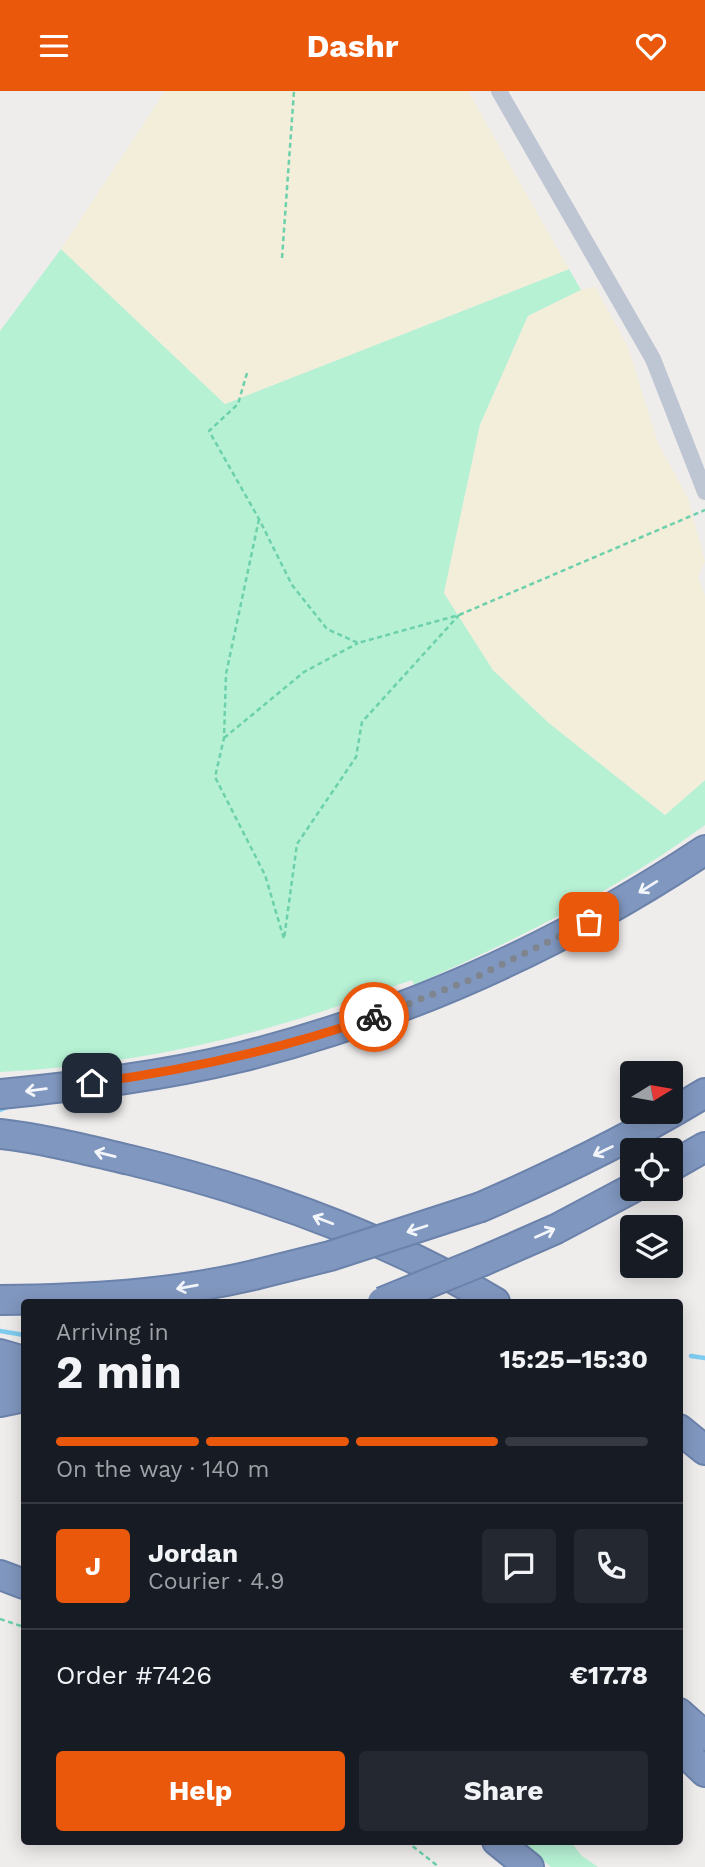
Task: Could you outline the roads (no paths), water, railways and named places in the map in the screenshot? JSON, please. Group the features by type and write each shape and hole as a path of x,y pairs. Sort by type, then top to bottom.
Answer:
{"highway":[{"path":"0,1094 186,1069 305,1039 419,1001 566,935 705,851"},
{"path":"87,1299 165,1291 254,1275 330,1256 481,1207 620,1143 705,1093"},
{"path":"0,1134 106,1154 255,1195 327,1221 392,1249 489,1299"},
{"path":"683,1160 705,1147"},
{"path":"389,1299 556,1229 620,1195"},
{"path":"0,1300 21,1300"},
{"path":"0,1354 21,1360"},
{"path":"0,1377 21,1383"},
{"path":"0,1396 21,1395"},
{"path":"0,1402 21,1396"},
{"path":"683,1432 705,1450"},
{"path":"0,1575 21,1583"},
{"path":"683,1717 705,1736"},
{"path":"683,1751 705,1772"},
{"path":"502,1845 529,1867"}],"street":[{"path":"499,91 653,359 705,492"}],"waterway":[{"path":"0,1110 10,1106"},
{"path":"0,1331 21,1334"},
{"path":"691,1356 705,1358"}]}
